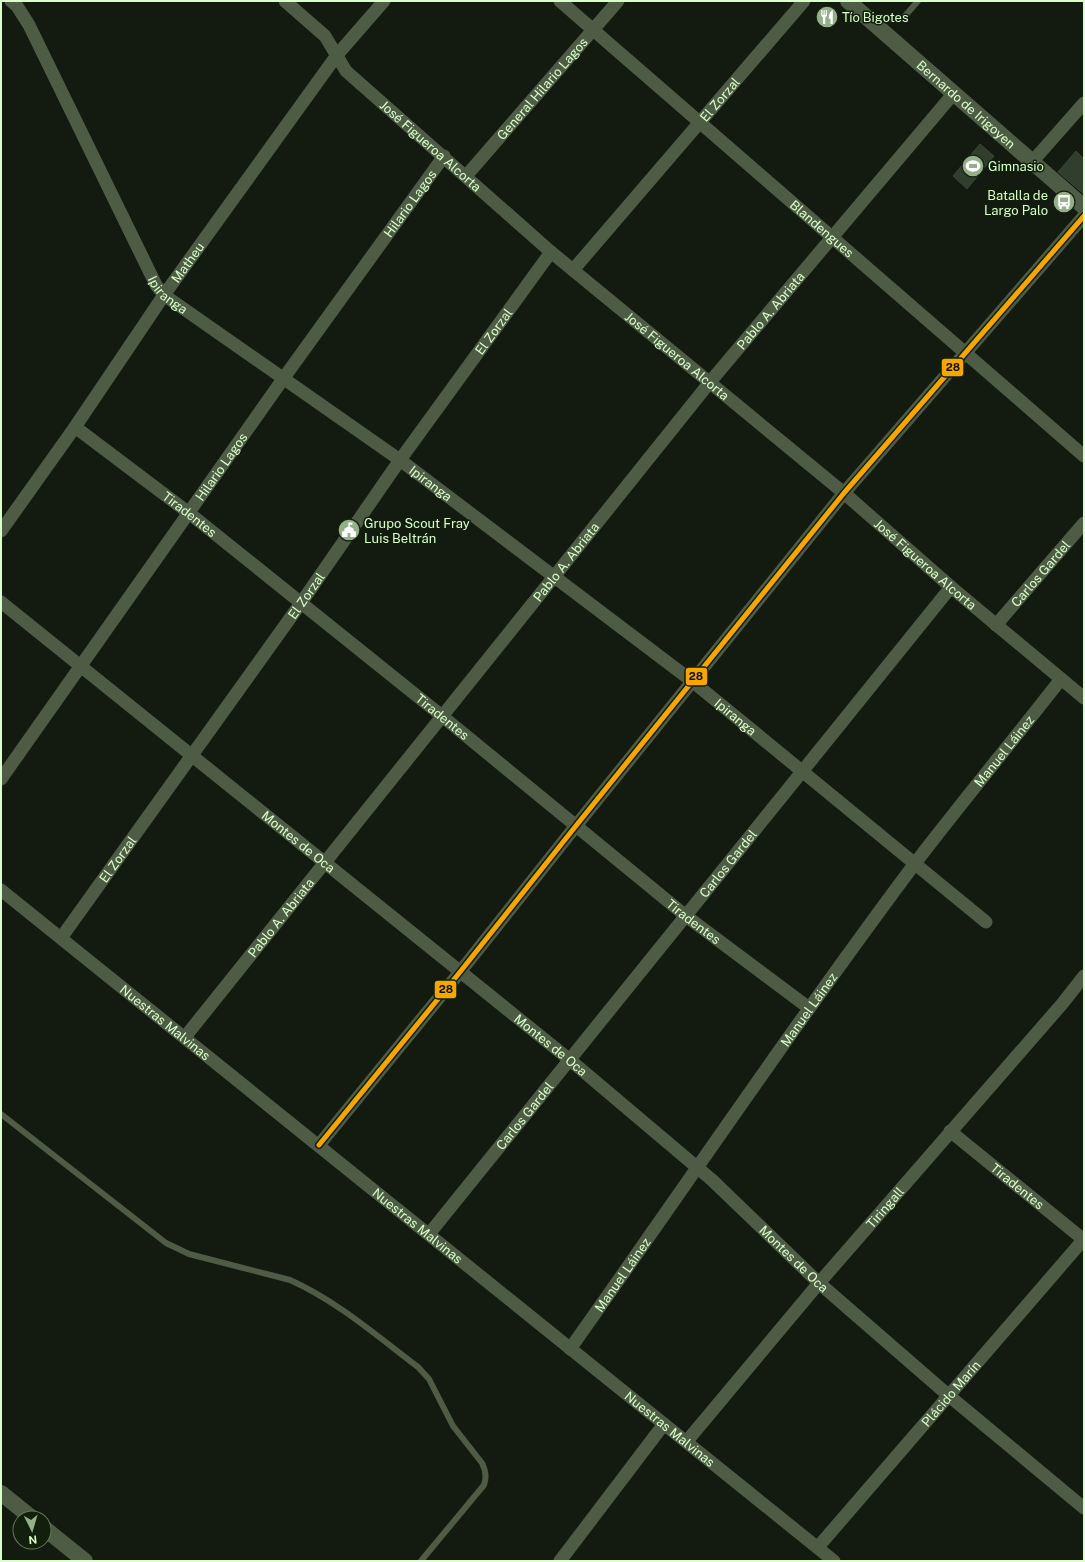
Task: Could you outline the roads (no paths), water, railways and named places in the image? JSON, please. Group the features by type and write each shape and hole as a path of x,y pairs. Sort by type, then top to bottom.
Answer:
{"street":[{"name":"José Figueroa Alcorta","path":"285,1 325,36 346,71 551,252 844,493 951,587 1084,698"},
{"name":"Matheu","path":"1,531 75,427 164,295 337,55 384,1"},
{"name":"Blandengues","path":"560,1 831,238 1084,456"},
{"name":"General Hilario Lagos","path":"466,176 618,1"},
{"name":"El Zorzal","path":"573,270 700,124 804,1"},
{"name":"Bernardo de Irigoyen","path":"848,1 1084,207"},
{"name":"Ipiranga","path":"17,3 156,285 164,295 400,460 692,681 986,922"},
{"name":"Pablo A. Abriata","path":"185,1037 710,382 954,93"},
{"path":"1032,162 1084,103"},
{"name":"Hilario Lagos","path":"1,779 81,668 283,379 444,156"},
{"path":"319,1145 460,972 575,826 844,493 1084,216"},
{"name":"El Zorzal","path":"61,938 301,604 400,460 551,252"},
{"name":"Tiradentes","path":"75,427 189,513 442,716 686,916 809,1008"},
{"name":"Carlos Gardel","path":"996,624 1084,523"},
{"name":"Carlos Gardel","path":"429,1234 951,587"},
{"name":"Montes de Oca","path":"1,602 81,668 325,861 570,1060 698,1168 819,1282 948,1395 1084,1508"},
{"name":"Manuel Láinez","path":"570,1349 809,1008 915,864 1061,679"},
{"name":"Nuestras Malvinas","path":"1,890 570,1349 687,1441 834,1561"},
{"name":"Tiringall","path":"687,1441 819,1282 1062,1004 1084,976"},
{"name":"Tiradentes","path":"950,1131 1084,1240"},
{"name":"Plácido Marín","path":"818,1547 948,1395 1084,1240"},
{"path":"560,1561 664,1424"},
{"path":"1,1493 22,1510"},
{"path":"52,1534 85,1561"}],"lane":[{"path":"905,16 918,1"},
{"path":"1,1114 166,1244 189,1254 290,1280 305,1287 323,1296 418,1367 429,1379 453,1426 486,1470 484,1485 421,1561"}],"place":[{"name":"Tío Bigotes","path":"827,17"},
{"name":"Gimnasio","path":"973,166"},
{"name":"Batalla de Largo Palo","path":"1064,202"},
{"name":"Grupo Scout Fray Luis Beltrán","path":"349,530"}]}
